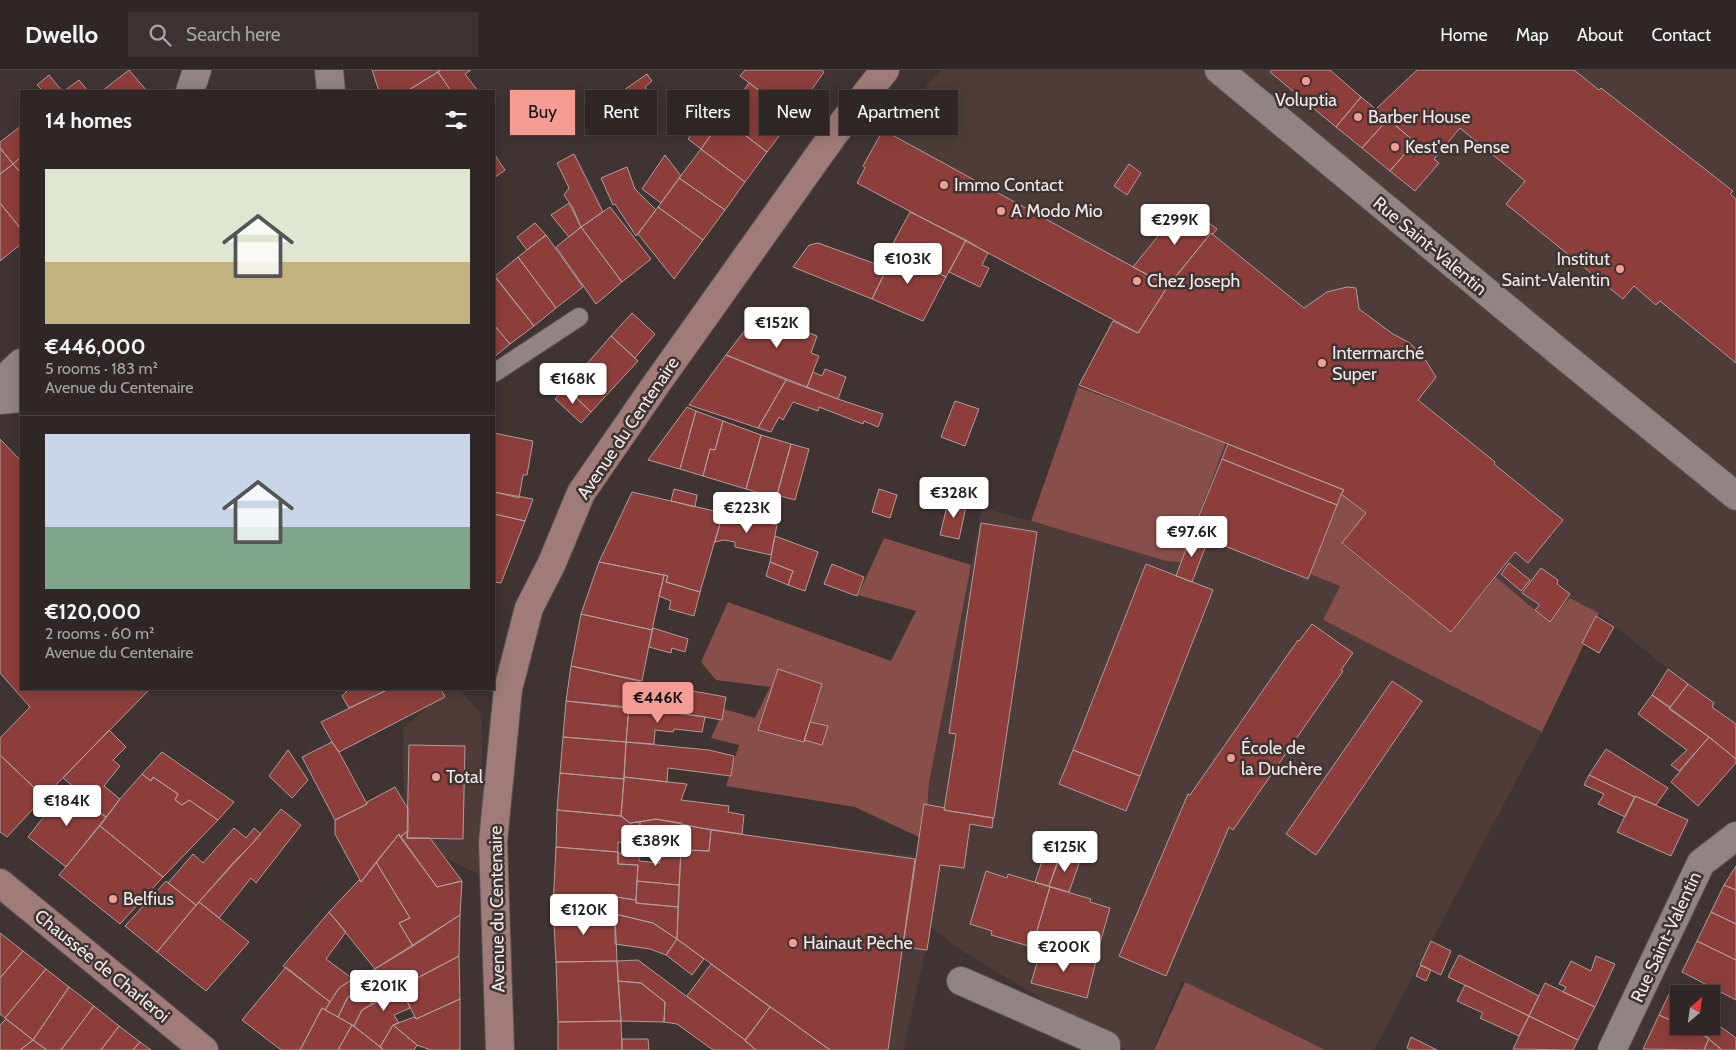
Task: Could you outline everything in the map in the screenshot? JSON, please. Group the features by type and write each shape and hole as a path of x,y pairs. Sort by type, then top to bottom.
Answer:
{"main road":[{"name":"Avenue du Centenaire","path":"500,1050 493,842 501,683 530,608 552,563 581,493 657,382 817,158 885,70"},
{"name":"Chaussée de Charleroi","path":"0,883 204,1050"}],"street":[{"path":"190,90 197,70"},
{"path":"328,70 331,90"},
{"name":"Rue Saint-Valentin","path":"1218,70 1736,496"},
{"path":"0,383 20,364"},
{"path":"0,400 20,398"},
{"name":"Rue Saint-Valentin","path":"1612,1050 1701,863 1736,836"},
{"path":"961,981 1106,1045 1106,1050"}],"lane":[{"path":"495,372 579,317"}],"shaded area":[{"path":"942,70 1329,70 1376,109 1417,70 1736,70 1736,724 1599,613 1571,598 1548,621 1495,577 1451,632 1341,543 1311,574 1340,586 1323,620 1542,732 1374,1050 1326,1050 1182,981 1153,1050 1126,1050 964,952 931,927 903,1050 829,1050 677,939 717,831 938,859 924,847 929,783 982,507 1166,561 1226,442 1078,387 1112,320 860,183 880,135 958,135 958,90 922,90"},
{"path":"1078,387 1226,442 1181,562 1166,561 1031,521"},
{"path":"1341,493 1366,514 1342,544 1451,632 1496,577 1548,621 1570,598 1599,613 1542,732 1323,620 1340,586 1310,574"},
{"path":"884,538 971,565 929,783 925,840 855,807 726,786 739,745 711,738 724,709 755,718 770,687 716,680 701,662 728,602 891,661 916,611 858,595"},
{"path":"449,690 461,690 481,714 486,878 447,859 404,828 403,728"},
{"path":"1185,982 1326,1050 1154,1050"}],"building":[{"path":"129,70 146,90 103,90"},
{"path":"372,70 441,70 409,90 379,90"},
{"path":"441,70 471,70 465,74 477,90 450,90 438,72"},
{"path":"745,70 822,70 824,72 811,90 759,90 740,76"},
{"path":"1272,70 1330,70 1361,97 1336,127 1270,72"},
{"path":"1417,70 1574,70 1599,90 1601,88 1733,191 1730,194 1736,199 1736,363 1660,301 1656,305 1634,286 1623,299 1506,204 1525,181 1460,128 1434,159 1439,163 1415,191 1390,171 1415,142 1376,109"},
{"path":"438,72 450,90 409,90"},
{"path":"647,74 652,81 645,87 647,90 624,90"},
{"path":"49,75 61,90 42,90 37,85"},
{"path":"79,80 87,90 65,90"},
{"path":"749,83 759,90 759,135 780,135 767,152 745,135 749,135 749,90 744,90"},
{"path":"1361,97 1388,119 1362,148 1336,127"},
{"path":"1388,119 1415,142 1390,171 1362,148"},
{"path":"20,127 20,158 13,164 0,148 0,142"},
{"path":"691,135 711,135 701,149 688,139"},
{"path":"711,135 745,135 767,152 745,182 701,149"},
{"path":"880,135 892,135 1168,286 1138,333 857,183 865,168 863,166"},
{"path":"0,148 13,164 0,174"},
{"path":"701,149 745,182 725,210 679,178"},
{"path":"574,154 603,212 581,227 573,208 564,195 569,188 557,163"},
{"path":"495,155 505,170 495,177"},
{"path":"665,155 681,176 661,203 642,189"},
{"path":"20,158 20,172 13,164"},
{"path":"13,164 20,172 20,228 0,203 0,174"},
{"path":"1129,164 1141,173 1127,195 1114,186"},
{"path":"627,167 635,189 656,210 636,236 615,204 613,205 601,178"},
{"path":"679,178 725,210 703,240 658,207"},
{"path":"0,203 20,228 20,245 0,261"},
{"path":"569,203 581,227 569,237 551,215"},
{"path":"1184,204 1217,229 1213,234 1211,233 1168,286 1133,267"},
{"path":"610,207 651,259 622,282 581,227"},
{"path":"658,207 703,240 674,279 638,234"},
{"path":"910,212 966,240 946,277 891,247"},
{"path":"535,223 546,235 527,250 517,237"},
{"path":"581,227 622,282 596,304 556,247"},
{"path":"1211,233 1304,308 1327,292 1347,287 1356,288 1359,309 1393,334 1410,343 1426,361 1436,377 1418,400 1563,520 1528,563 1515,552 1451,632 1342,543 1366,513 1341,494 1344,490 1079,385 1113,321 1138,333 1168,286"},
{"path":"546,235 583,287 556,308 518,257"},
{"path":"966,240 988,253 982,265 989,268 980,287 949,272"},
{"path":"818,243 887,268 872,299 793,267 809,245"},
{"path":"891,247 946,277 923,321 872,299 887,268 881,265"},
{"path":"518,257 556,308 534,326 495,276"},
{"path":"495,277 534,326 510,344 495,326"},
{"path":"632,313 655,334 635,358 611,336"},
{"path":"758,313 817,336 811,353 819,356 807,387 726,355"},
{"path":"495,326 510,344 495,356"},
{"path":"611,336 638,361 591,412 566,388"},
{"path":"726,355 786,380 758,428 689,405"},
{"path":"825,369 846,377 838,399 807,387 813,372 822,376"},
{"path":"786,380 883,414 878,427 864,421 863,424 819,407 818,411 793,402 783,420 779,417 771,432 758,428"},
{"path":"566,388 591,412 581,423 555,399"},
{"path":"955,401 979,409 965,446 941,437"},
{"path":"687,407 696,411 680,469 648,460"},
{"path":"696,411 723,421 715,450 710,449 703,476 680,469"},
{"path":"723,421 761,435 746,489 703,476 710,449 715,450"},
{"path":"495,433 533,441 527,475 523,475 519,498 495,492"},
{"path":"761,435 791,444 776,498 746,489"},
{"path":"0,439 20,460 20,690 149,690 44,797 0,755 0,738 30,707 0,673"},
{"path":"791,444 809,449 795,500 777,495"},
{"path":"1228,444 1344,490 1337,505 1222,459"},
{"path":"1222,459 1337,505 1308,579 1192,533"},
{"path":"674,489 697,495 695,507 671,501"},
{"path":"879,489 897,495 890,518 872,512"},
{"path":"495,492 533,499 525,521 495,514"},
{"path":"632,492 723,513 700,592 666,582 668,576 599,562"},
{"path":"949,498 967,502 959,539 940,535"},
{"path":"723,513 777,525 771,555 735,547 735,542 724,540 715,542"},
{"path":"495,514 525,521 501,583 495,582"},
{"path":"981,523 1037,532 994,818 944,810 956,734 949,733"},
{"path":"1192,533 1208,540 1192,582 1176,576"},
{"path":"775,536 818,552 805,591 788,585 793,571 770,562"},
{"path":"599,562 664,575 652,630 581,614"},
{"path":"770,562 793,571 788,585 766,576"},
{"path":"1509,563 1530,580 1521,591 1501,574"},
{"path":"832,564 864,577 857,596 824,584"},
{"path":"1146,564 1213,590 1140,776 1073,750"},
{"path":"1541,568 1558,580 1557,584 1570,594 1550,622 1535,610 1540,605 1522,593"},
{"path":"664,575 668,576 666,582 700,592 694,616 669,609 671,601 659,596"},
{"path":"581,614 652,630 642,681 571,666"},
{"path":"1596,616 1614,627 1599,653 1582,643"},
{"path":"1312,624 1353,653 1341,670 1343,671 1233,830 1229,827 1166,976 1119,956 1188,794 1190,795 1298,640"},
{"path":"653,628 688,639 685,652 672,648 671,653 649,647"},
{"path":"571,666 639,681 636,709 566,701"},
{"path":"778,669 822,684 804,742 758,730"},
{"path":"1668,669 1688,684 1670,707 1652,695"},
{"path":"1392,681 1422,701 1316,855 1286,834"},
{"path":"654,684 726,697 722,720 681,713 636,709 637,699 651,701"},
{"path":"1688,684 1714,703 1712,707 1736,724 1736,759 1669,709"},
{"path":"348,690 387,690 349,708 342,696"},
{"path":"387,690 442,690 445,697 339,752 321,722"},
{"path":"1652,695 1709,737 1679,771 1671,765 1687,750 1638,714"},
{"path":"566,701 629,707 626,742 563,737"},
{"path":"629,707 705,717 702,732 674,729 673,732 655,730 654,744 626,742"},
{"path":"810,722 828,726 822,745 804,740"},
{"path":"109,730 126,747 113,760 120,766 104,786 120,799 106,817 69,791 73,786 63,778"},
{"path":"563,737 626,742 624,779 560,773"},
{"path":"1709,737 1736,759 1736,763 1698,806 1671,782"},
{"path":"332,742 367,804 335,820 302,757"},
{"path":"626,742 709,750 734,756 731,776 668,768 667,782 624,777"},
{"name":"Total","path":"409,745 465,746 463,839 407,838"},
{"path":"1606,749 1668,788 1656,805 1589,775"},
{"path":"288,750 308,780 292,798 269,776"},
{"path":"1073,750 1140,776 1126,811 1059,784"},
{"path":"162,752 234,802 218,820 189,800 182,805 175,800 178,794 153,777 151,781 142,774"},
{"path":"0,755 44,797 7,837 0,832"},
{"path":"560,773 624,779 621,816 557,810"},
{"path":"142,774 151,781 153,777 178,794 175,800 182,805 189,800 218,820 163,877 100,826"},
{"path":"1589,775 1635,797 1625,817 1598,804 1604,794 1584,785"},
{"path":"624,777 687,784 681,800 729,806 728,812 744,815 742,834 656,819 630,823 621,816"},
{"path":"395,787 408,809 408,831 400,837 399,834 361,882 335,834 335,820"},
{"path":"66,788 106,817 66,867 28,837"},
{"path":"1635,796 1688,820 1671,856 1617,832"},
{"path":"924,804 945,808 944,810 993,818 992,828 970,824 964,868 940,865 927,950 903,947"},
{"path":"281,809 301,825 256,883 251,878 219,918 199,902"},
{"path":"557,810 621,816 630,823 640,822 639,844 618,842 618,852 556,847"},
{"path":"656,819 711,830 709,851 638,847 640,822"},
{"path":"100,826 163,877 120,924 59,875"},
{"path":"234,828 246,838 254,828 261,834 196,905 168,883 193,854 203,863"},
{"name":"Hainaut Pèche","path":"711,830 915,859 888,1050 830,1050 677,939 681,850 709,851"},
{"path":"408,831 407,838 430,838 462,881 437,887 400,837"},
{"path":"399,834 437,887 462,881 460,915 413,946 399,923 410,918 376,862"},
{"path":"556,847 618,852 618,864 638,865 636,900 616,897 615,914 553,906"},
{"path":"661,848 681,850 679,885 637,881 638,865 618,864 618,853 639,855 639,861 660,863"},
{"path":"1062,852 1080,861 1069,892 1049,886"},
{"path":"1043,858 1057,863 1049,886 1035,882"},
{"path":"376,862 410,918 399,923 413,946 375,969 329,912 359,880 361,882"},
{"path":"1736,866 1736,890 1724,885"},
{"path":"986,871 1007,878 1008,874 1050,887 1032,947 991,935 992,931 970,924"},
{"path":"166,881 196,905 157,952 125,926"},
{"path":"637,881 679,885 678,907 636,903"},
{"path":"1724,885 1736,890 1736,924 1711,912"},
{"path":"1050,887 1091,899 1090,902 1110,908 1095,961 1074,954 1072,959 1032,947"},
{"path":"616,897 636,900 636,903 678,907 677,939 653,923 615,914"},
{"path":"199,902 249,942 206,991 157,952"},
{"path":"553,906 615,914 617,961 556,962"},
{"path":"329,912 346,932 326,959 353,979 339,988 330,1002 283,966"},
{"path":"1711,912 1736,924 1736,960 1697,941"},
{"path":"615,914 653,923 677,939 666,955 650,949 615,944"},
{"path":"460,915 459,956 409,982 402,971 381,984 373,970"},
{"path":"0,933 23,951 0,978"},
{"path":"677,939 704,959 692,975 666,955"},
{"path":"1431,941 1451,951 1441,975 1420,965"},
{"path":"1697,941 1736,960 1736,1000 1720,992 1720,985 1707,985 1682,972"},
{"path":"1041,950 1072,959 1074,954 1096,961 1087,998 1031,983"},
{"path":"23,951 46,969 5,1018 0,1014 0,978"},
{"path":"1459,955 1539,996 1529,1016 1448,977"},
{"path":"459,956 460,999 416,1019 406,999 410,997 403,986"},
{"path":"1596,956 1615,964 1595,1007 1563,992 1566,987 1559,984 1571,961 1591,971"},
{"path":"638,960 756,1050 713,1050 677,1024 664,1022 665,1002 641,983 618,981 617,961"},
{"path":"617,961 621,1021 558,1022 556,962"},
{"path":"711,964 770,1007 745,1040 687,996"},
{"path":"1421,965 1431,970 1426,981 1416,976"},
{"path":"286,967 330,1002 325,1010 322,1008 300,1050 281,1050 242,1020"},
{"path":"46,969 69,987 33,1040 5,1018"},
{"path":"373,970 381,984 389,979 396,992 372,1004 363,989 348,997 338,1017 325,1010 339,988"},
{"path":"402,971 409,982 403,986 410,997 406,999 410,1008 394,1015 399,1023 393,1025 380,1047 354,1026 362,1010 396,992 389,979"},
{"path":"618,981 641,983 665,1002 664,1022 621,1021"},
{"path":"1545,983 1595,1007 1578,1040 1529,1016"},
{"path":"1465,985 1529,1016 1519,1036 1480,1018 1483,1013 1457,1001"},
{"path":"69,987 94,1006 61,1050 47,1050 33,1040"},
{"path":"363,989 372,1004 362,1010 354,1026 338,1017 348,997"},
{"path":"1670,992 1670,1020 1659,1015"},
{"path":"460,999 460,1050 431,1050 417,1045 393,1025 414,1017 416,1019"},
{"path":"94,1006 119,1026 101,1050 61,1050"},
{"path":"770,1007 830,1050 756,1050 745,1041"},
{"path":"322,1008 352,1025 338,1050 300,1050"},
{"path":"1659,1015 1670,1020 1670,1035 1703,1035 1709,1038 1704,1050 1643,1049"},
{"path":"1529,1016 1578,1040 1573,1050 1513,1049"},
{"path":"6,1019 33,1040 20,1050 0,1050 0,1025"},
{"path":"621,1021 622,1050 558,1050 558,1022"},
{"path":"352,1025 382,1048 381,1050 338,1050"},
{"path":"393,1025 417,1045 414,1050 384,1050 380,1047"},
{"path":"119,1026 140,1042 133,1050 101,1050"},
{"path":"1720,1026 1736,1038 1736,1050 1722,1050 1706,1037 1707,1035 1720,1035"},
{"path":"1411,1037 1437,1050 1411,1050 1407,1048"},
{"path":"622,1039 648,1039 649,1050 622,1050"},
{"path":"1709,1039 1722,1050 1704,1050"},
{"path":"33,1040 47,1050 20,1050"},
{"path":"140,1042 151,1050 133,1050"}],"place":[{"name":"Voluptia","path":"1306,81"},
{"name":"Barber House","path":"1358,117"},
{"name":"Kest'en Pense","path":"1395,147"},
{"name":"Immo Contact","path":"944,185"},
{"name":"A Modo Mio","path":"1001,211"},
{"name":"Institut Saint-Valentin","path":"1620,269"},
{"name":"Chez Joseph","path":"1137,281"},
{"name":"Intermarché Super","path":"1322,363"},
{"name":"École de la Duchère","path":"1231,758"},
{"name":"Total","path":"436,777"},
{"name":"Belfius","path":"113,899"},
{"name":"Hainaut Pèche","path":"793,943"}]}
